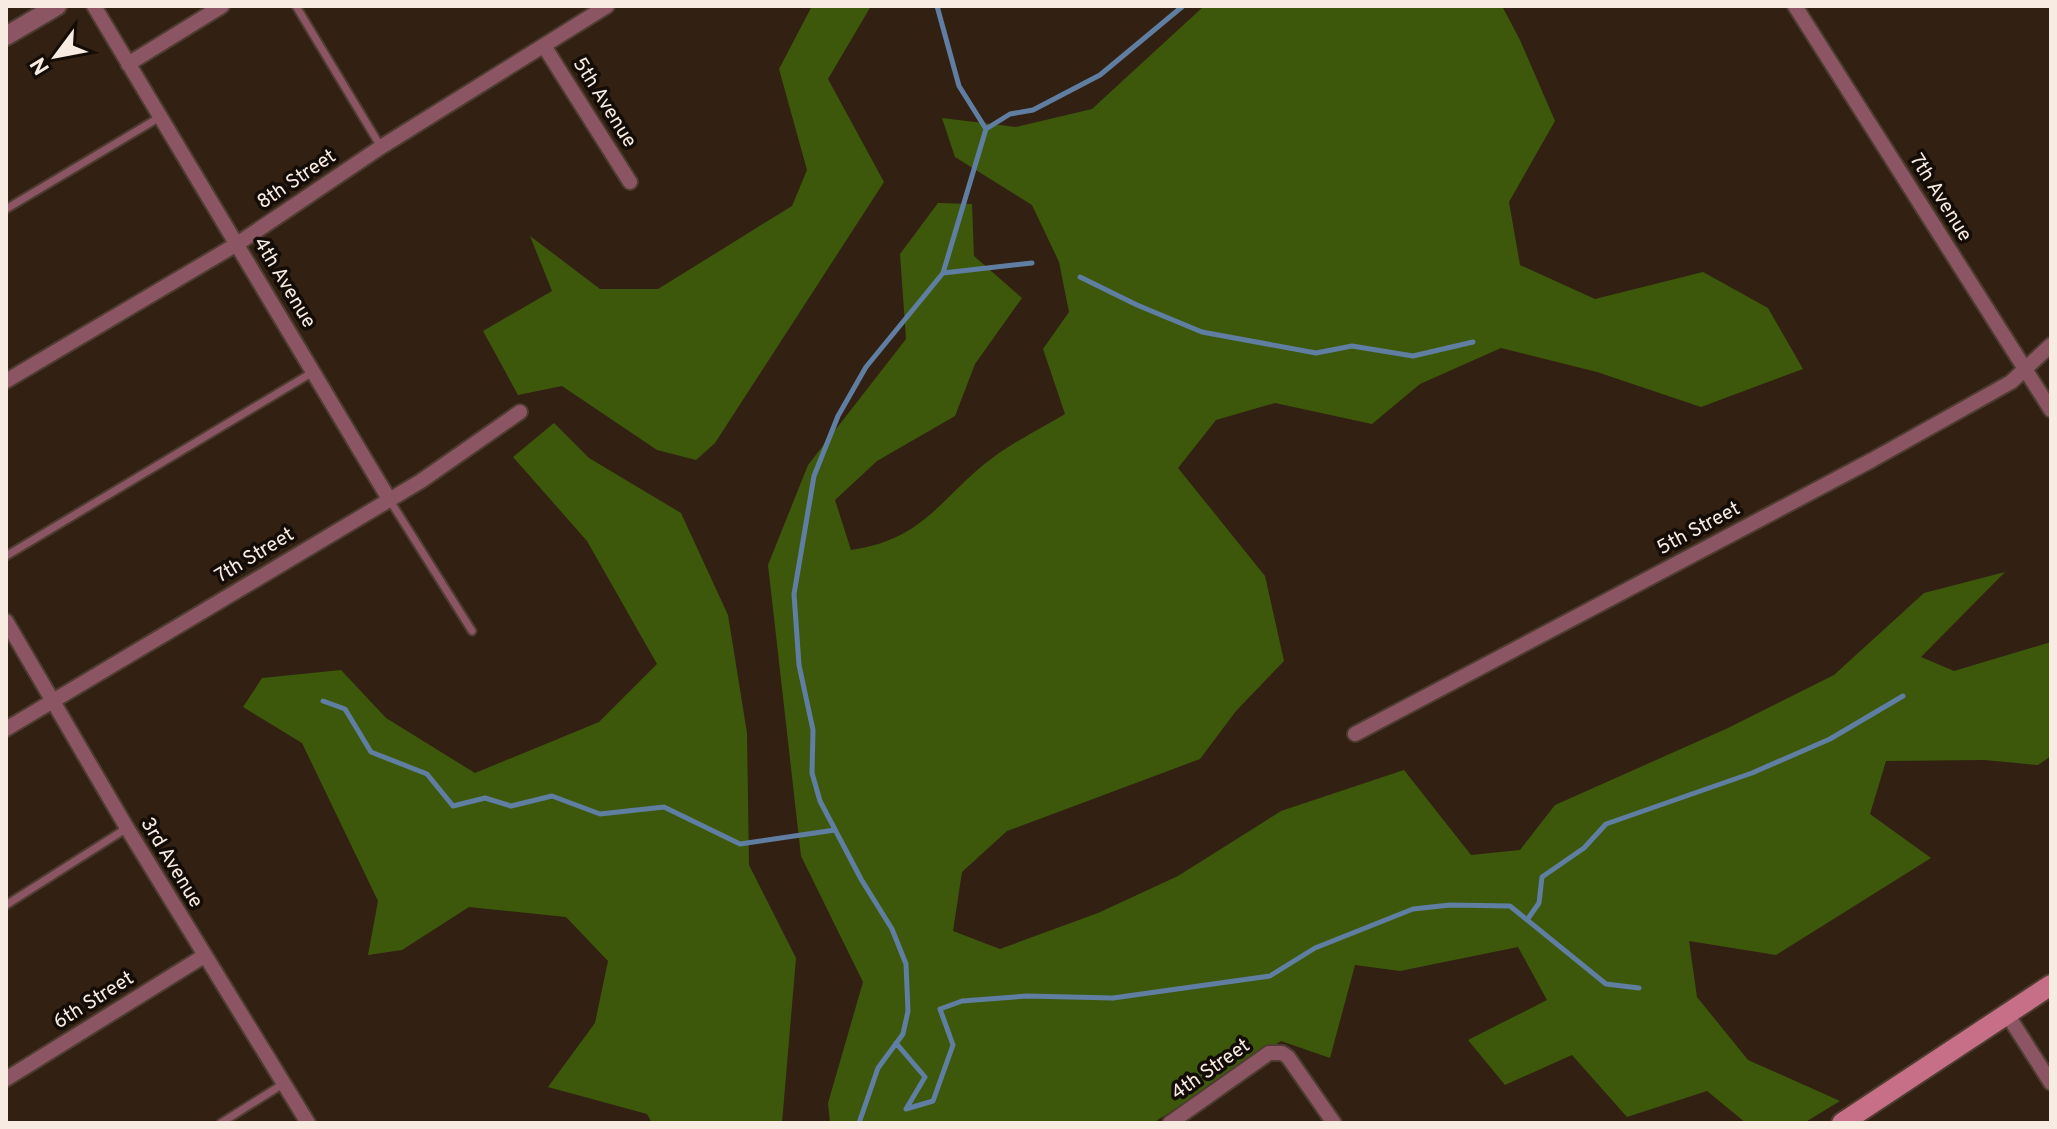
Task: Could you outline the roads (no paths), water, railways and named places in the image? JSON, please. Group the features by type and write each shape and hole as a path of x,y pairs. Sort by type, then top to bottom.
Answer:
{"main road":[{"path":"1842,1123 2051,985"}],"street":[{"path":"6,36 57,6"},
{"name":"4th Avenue","path":"94,6 389,499"},
{"path":"128,64 222,6"},
{"name":"8th Street","path":"6,381 237,244 381,147 607,6"},
{"name":"7th Avenue","path":"1795,6 2051,410"},
{"name":"5th Avenue","path":"544,46 630,182"},
{"name":"5th Street","path":"1355,734 1872,460 2011,382 2051,345"},
{"name":"7th Street","path":"6,729 421,481 520,412"},
{"name":"3rd Avenue","path":"6,621 204,956 308,1123"},
{"name":"6th Street","path":"6,1079 204,956"},
{"path":"2007,1014 2051,1083"},
{"name":"4th Street","path":"1178,1121 1269,1053 1276,1052 1288,1057 1334,1123"}],"lane":[{"path":"296,6 381,147"},
{"path":"6,209 160,117"},
{"path":"6,556 313,371"},
{"path":"389,499 472,631"},
{"path":"6,905 127,828"},
{"path":"221,1123 283,1084"}],"waterway":[{"path":"937,6 959,86 986,129"},
{"path":"859,1123 878,1068 903,1034 908,1011 906,964 892,929 861,879 820,801 812,773 813,730 799,665 794,594 814,476 838,416 866,367 943,273 986,129 1010,114 1033,110 1100,75 1183,6"},
{"path":"943,273 1032,263"},
{"path":"1080,277 1202,332 1316,353 1352,346 1413,356 1473,342"},
{"path":"1527,920 1539,903 1542,877 1584,848 1606,824 1752,773 1830,739 1903,696"},
{"path":"323,701 345,709 371,752 427,774 453,806 485,798 511,806 552,796 600,814 664,807 740,844 835,830"},
{"path":"896,1043 925,1077 906,1109 933,1101 953,1045 940,1009 962,1001 1027,996 1113,998 1270,976 1315,948 1413,909 1450,905 1510,906 1606,984 1639,988"}]}
